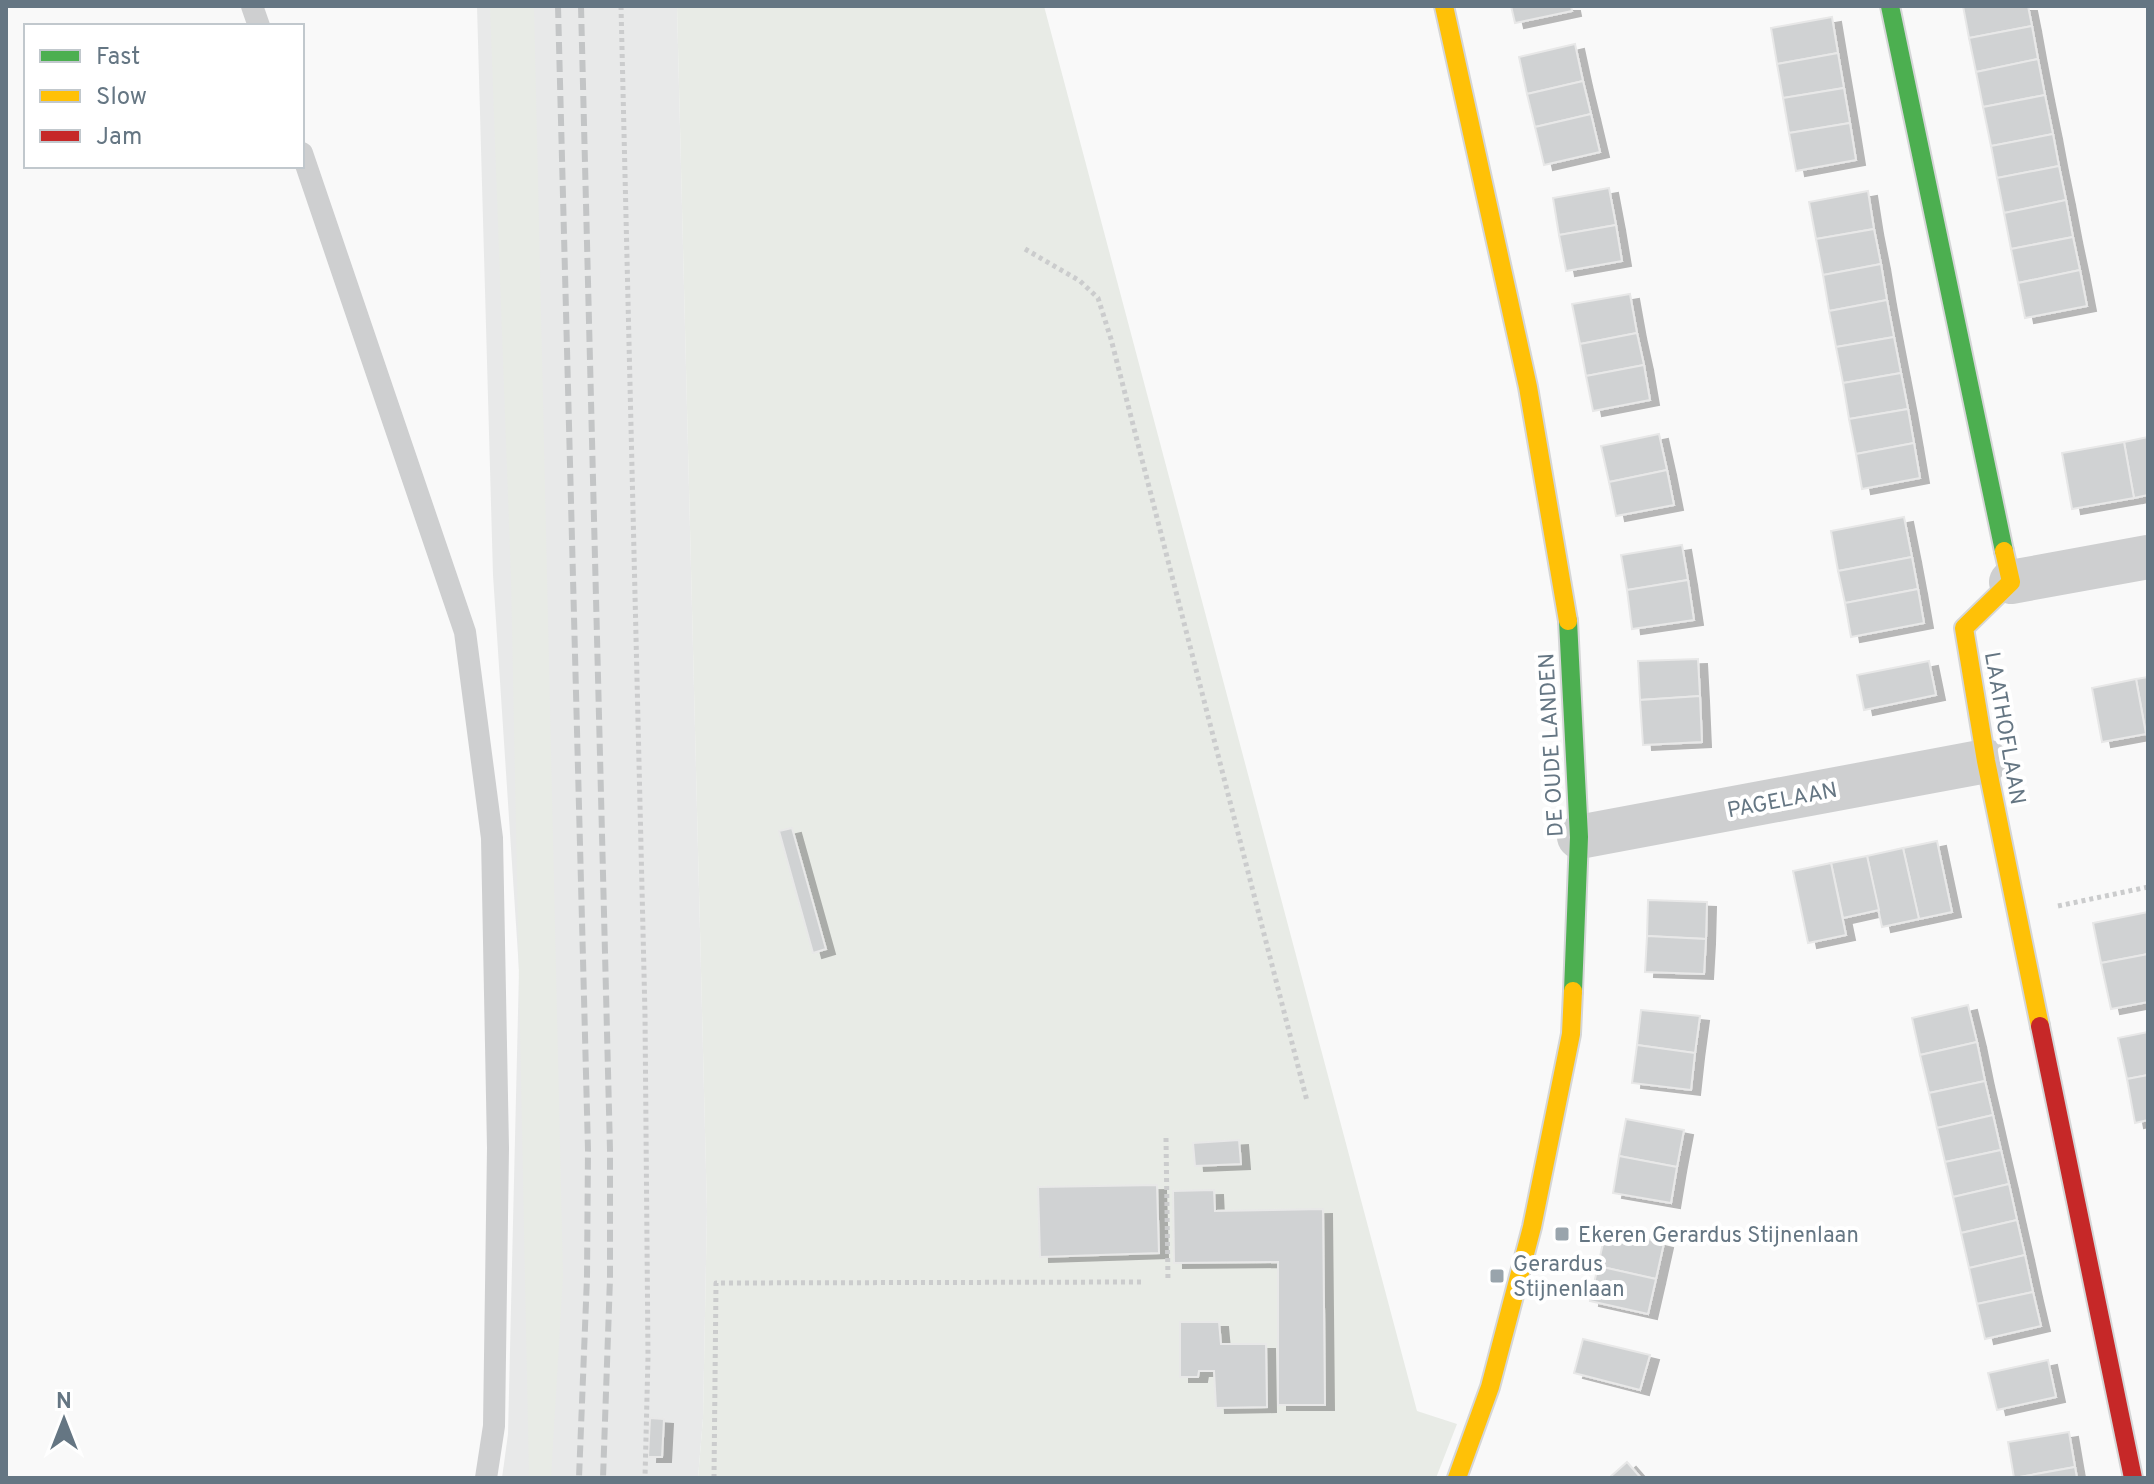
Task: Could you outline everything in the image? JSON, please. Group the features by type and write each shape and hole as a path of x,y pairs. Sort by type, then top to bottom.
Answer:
{"street":[{"name":"DE OUDE LANDEN","path":"1444,6 1528,387 1568,621 1579,837 1571,1034 1532,1227 1490,1387 1457,1478"},
{"path":"1890,6 2011,582 2148,557"},
{"name":"LAATHOFLAAN","path":"2011,582 1964,628 1986,761 2133,1478"},
{"name":"PAGELAAN","path":"1579,837 1986,761"}],"lane":[{"path":"304,159 465,632 492,854 498,1148 494,1426 486,1478"}],"path":[{"path":"621,6 645,1015 648,1357 645,1478"},
{"path":"1025,249 1080,281 1098,298 1307,1101"},
{"path":"2018,915 2148,887"},
{"path":"1166,1138 1168,1282"},
{"path":"714,1478 716,1283 1142,1282"}],"shaded area":[{"path":"477,6 677,6 707,1211 703,1418 698,1478 502,1478 508,1434 519,970 493,575"},
{"path":"490,6 534,6 563,1276 551,1478 529,1478 511,578"},
{"path":"677,6 1044,6 1417,1411 1457,1424 1436,1478 698,1478 703,1418 707,1211"}],"building":[{"path":"1511,6 1571,6 1572,11 1515,23"},
{"path":"1963,6 2028,6 2032,26 1969,38"},
{"path":"1832,17 1838,53 1777,64 1771,28"},
{"path":"2032,26 2038,59 1976,72 1969,38"},
{"path":"1575,44 1583,81 1527,94 1519,57"},
{"path":"1838,53 1844,88 1783,98 1777,64"},
{"path":"2038,59 2045,95 1983,107 1976,72"},
{"path":"1583,81 1591,114 1535,127 1527,94"},
{"path":"1844,88 1850,123 1789,133 1783,98"},
{"path":"2045,95 2053,134 1991,146 1983,107"},
{"path":"1591,114 1600,152 1544,165 1535,127"},
{"path":"1850,123 1856,160 1796,171 1789,133"},
{"path":"2053,134 2059,166 1997,178 1991,146"},
{"path":"2059,166 2066,200 2004,213 1997,178"},
{"path":"1609,188 1616,225 1559,235 1553,198"},
{"path":"1868,191 1874,229 1816,239 1809,202"},
{"path":"2066,200 2073,237 2011,249 2004,213"},
{"path":"1616,225 1622,261 1566,271 1559,235"},
{"path":"1874,229 1881,264 1823,275 1816,239"},
{"path":"2073,237 2080,270 2018,283 2011,249"},
{"path":"1881,264 1887,300 1829,311 1823,275"},
{"path":"2080,270 2087,306 2025,318 2018,283"},
{"path":"1630,294 1637,333 1580,344 1572,304"},
{"path":"1887,300 1894,337 1836,347 1829,311"},
{"path":"1637,333 1644,365 1586,376 1580,344"},
{"path":"1894,337 1901,373 1843,383 1836,347"},
{"path":"1644,365 1650,400 1593,411 1586,376"},
{"path":"1901,373 1908,409 1849,419 1843,383"},
{"path":"1908,409 1914,443 1856,454 1849,419"},
{"path":"1659,434 1667,470 1609,482 1601,446"},
{"path":"2148,437 2148,495 2134,498 2124,442"},
{"path":"2124,442 2134,498 2072,509 2062,453"},
{"path":"1914,443 1920,478 1862,489 1856,454"},
{"path":"1667,470 1674,505 1616,516 1609,482"},
{"path":"1904,517 1912,557 1838,571 1831,531"},
{"path":"1682,545 1688,580 1627,590 1621,555"},
{"path":"1912,557 1918,589 1845,603 1838,571"},
{"path":"1688,580 1694,620 1632,629 1627,590"},
{"path":"1918,589 1924,623 1851,637 1845,603"},
{"path":"1698,659 1700,696 1640,700 1638,661"},
{"path":"1929,661 1936,695 1864,710 1857,675"},
{"path":"2148,677 2148,733 2146,734 2136,679"},
{"path":"2136,679 2146,734 2102,742 2092,688"},
{"path":"1700,696 1702,742 1643,745 1640,700"},
{"path":"792,828 826,949 813,953 779,831"},
{"path":"1937,841 1952,912 1919,919 1903,848"},
{"path":"1903,848 1919,919 1882,927 1867,856"},
{"path":"1867,856 1879,910 1843,918 1831,863"},
{"path":"1831,863 1846,935 1808,943 1793,871"},
{"path":"1648,900 1707,902 1706,939 1647,936"},
{"path":"2148,912 2148,954 2101,963 2093,923"},
{"path":"1647,936 1706,939 1704,974 1645,972"},
{"path":"2148,954 2148,1002 2111,1009 2101,963"},
{"path":"1968,1005 1977,1042 1920,1055 1912,1018"},
{"path":"1641,1010 1700,1016 1695,1053 1637,1045"},
{"path":"2148,1032 2148,1075 2127,1079 2118,1038"},
{"path":"1977,1042 1985,1081 1929,1093 1920,1055"},
{"path":"1637,1045 1695,1053 1691,1090 1632,1083"},
{"path":"2148,1075 2148,1120 2135,1123 2127,1079"},
{"path":"1985,1081 1993,1115 1937,1128 1929,1093"},
{"path":"1993,1115 2001,1150 1945,1162 1937,1128"},
{"path":"1626,1119 1684,1130 1677,1167 1619,1156"},
{"path":"1239,1140 1241,1164 1195,1166 1193,1143"},
{"path":"2001,1150 2009,1184 1953,1197 1945,1162"},
{"path":"1619,1156 1677,1167 1671,1203 1613,1193"},
{"path":"2009,1184 2017,1220 1961,1233 1953,1197"},
{"path":"1157,1185 1159,1253 1040,1257 1038,1187"},
{"path":"1214,1190 1215,1211 1323,1209 1325,1405 1278,1405 1278,1262 1174,1263 1173,1191"},
{"path":"2017,1220 2025,1255 1969,1268 1961,1233"},
{"path":"1606,1229 1664,1243 1656,1279 1598,1266"},
{"path":"2025,1255 2033,1292 1977,1304 1969,1268"},
{"path":"1598,1266 1656,1279 1648,1314 1590,1301"},
{"path":"2033,1292 2041,1326 1985,1339 1977,1304"},
{"path":"1180,1322 1219,1322 1221,1344 1266,1344 1267,1407 1216,1408 1214,1371 1199,1371 1198,1377 1180,1377"},
{"path":"1583,1339 1650,1355 1640,1390 1574,1373"},
{"path":"2048,1360 2056,1397 1997,1410 1988,1373"},
{"path":"650,1418 664,1419 662,1457 648,1457"},
{"path":"2069,1432 2075,1467 2014,1478 2008,1442"},
{"path":"1627,1462 1641,1478 1609,1478"},
{"path":"2075,1467 2077,1478 2014,1478"}],"railway":[{"path":"558,6 588,1150 587,1277 579,1478"},
{"path":"581,6 610,1150 610,1278 603,1478"}],"traffic: fast":[{"path":"1890,6 2004,551"},
{"path":"1568,621 1579,837 1573,991"}],"traffic: slow":[{"path":"1444,6 1528,387 1568,621"},
{"path":"2004,551 2011,582 1964,628 1986,761 2040,1026"},
{"path":"1457,1478 1490,1387 1532,1227 1571,1034 1573,991"}],"traffic: jam":[{"path":"2040,1026 2133,1478"}],"place":[{"name":"Ekeren Gerardus Stijnenlaan","path":"1562,1234"},
{"name":"Gerardus Stijnenlaan","path":"1497,1276"}]}
